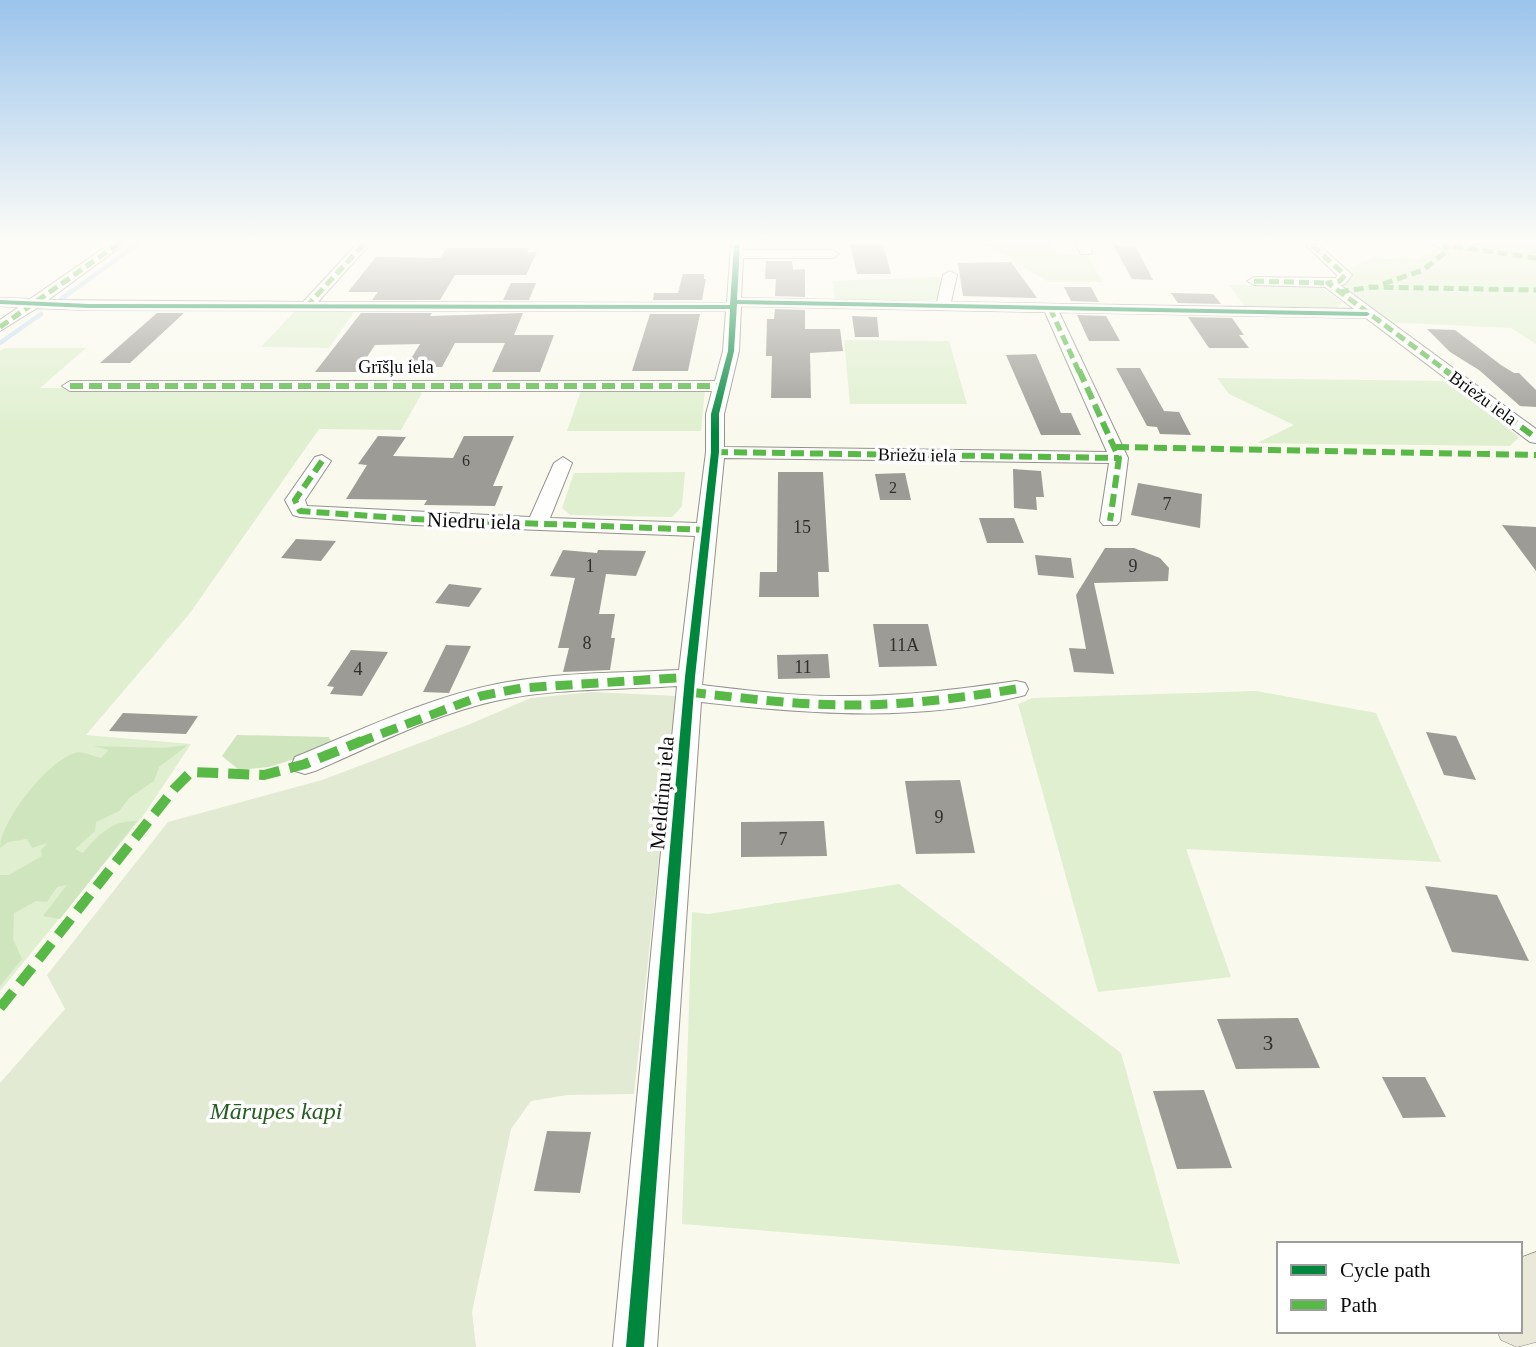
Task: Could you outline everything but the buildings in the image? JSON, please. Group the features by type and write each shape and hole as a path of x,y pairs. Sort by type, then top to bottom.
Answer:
{"main road":[{"path":"1522,1316 1536,1278"}],"street":[{"path":"0,327 29,307"},
{"path":"293,307 326,307"},
{"name":"Meldriņu iela","path":"635,1347 690,685 715,452 715,414 731,351 734,307"},
{"path":"1009,307 1367,314"},
{"name":"Briežu iela","path":"1358,307 1536,438"},
{"path":"1050,308 1119,458 1110,521"},
{"name":"Grīšļu iela","path":"71,386 721,386"},
{"name":"Briežu iela","path":"715,452 1119,458"},
{"name":"Niedru iela","path":"322,461 295,500 300,511 707,530"},
{"path":"538,523 563,463"},
{"path":"305,764 481,696 521,688 690,685 797,703 853,705 951,699 1016,689"}],"green space":[{"path":"1245,307 1338,307 1334,310"},
{"path":"1364,307 1536,307 1536,344 1511,328 1385,322"},
{"path":"295,311 354,312 329,348 261,347"},
{"path":"844,340 949,341 967,404 850,404"},
{"path":"5,348 86,348 40,388 415,389 422,393 401,430 319,429 190,613 86,735 191,744 143,816 0,991 0,351"},
{"path":"1217,378 1448,381 1519,437 1510,446 1257,443 1294,425 1229,394"},
{"path":"705,389 701,431 567,431 581,391"},
{"path":"685,472 682,506 672,517 570,515 562,508 574,473"},
{"path":"1256,691 1376,713 1441,862 1186,849 1231,977 1098,992 1018,704 1032,698"},
{"name":"Mārupes kapi","path":"593,692 676,696 634,1094 567,1095 531,1101 511,1129 472,1312 476,1347 0,1347 0,1083 65,1009 47,975 168,822 322,780 531,698"},
{"path":"237,735 329,737 333,747 269,767 239,770 222,756"},
{"path":"188,745 159,767 154,781 129,798 119,811 96,822 95,831 75,849 83,853 113,826 137,821 60,919 43,916 67,885 57,887 47,902 36,901 14,913 13,939 22,959 0,986 0,875 9,875 42,856 41,850 48,843 32,848 27,839 8,842 0,848 8,823 28,793 64,758 75,753 84,753 101,758 109,750 93,746 163,748"},
{"path":"899,884 1121,1053 1180,1264 682,1224 692,912 708,914"}],"waterway":[{"path":"0,343 41,314"}],"marked path":[{"path":"0,327 29,307"},
{"path":"1360,307 1536,438"},
{"path":"1050,308 1119,458 1110,521"},
{"path":"70,386 721,386"},
{"path":"1116,447 1536,455"},
{"path":"715,452 1119,458"},
{"path":"322,461 295,500 300,511 414,519 707,530"},
{"path":"0,1008 174,789 191,772 264,775 305,764 481,696 521,688 690,677"},
{"path":"689,692 850,705 934,700 1016,689"}],"cycle path":[{"path":"644,307 734,307"},
{"path":"635,1347 690,677 715,452 715,414 731,351 733,307"},
{"path":"991,307 1367,314"}]}
